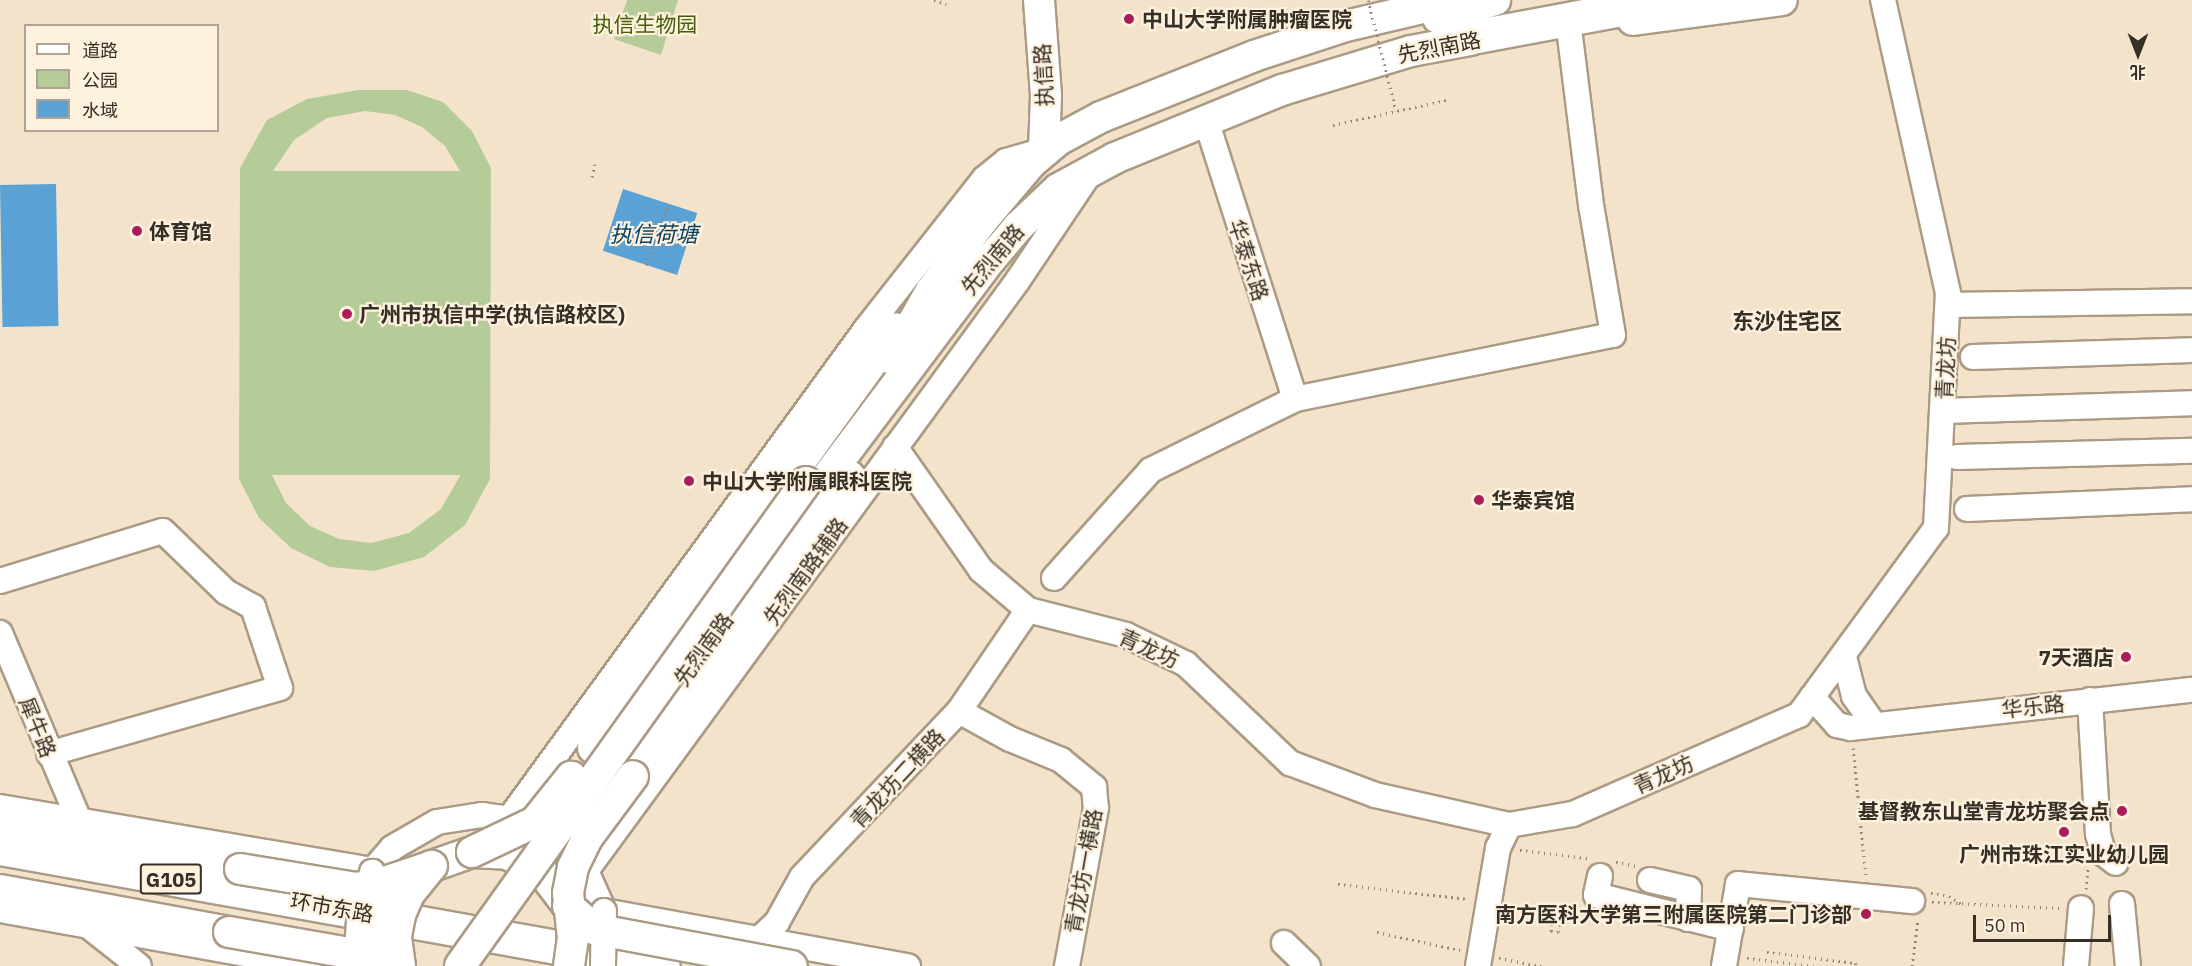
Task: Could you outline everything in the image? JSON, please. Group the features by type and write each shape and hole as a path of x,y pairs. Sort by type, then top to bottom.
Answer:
{"highway":[{"path":"1445,42 1669,0"},
{"name":"环市东路","path":"0,848 663,966"},
{"name":"环市东路","path":"0,869 558,966"}],"main road":[{"name":"执信路","path":"1039,0 1046,95 1044,150"},
{"name":"先烈南路","path":"812,486 899,349 932,291 981,221 1044,150 1101,117 1254,56 1346,26 1456,0"},
{"name":"先烈南路","path":"899,349 1010,210 1070,163 1186,108 1331,51 1495,0"},
{"name":"先烈南路","path":"476,956 812,486 942,320 1038,205 1094,169 1206,120 1320,77 1445,42 1782,0"},
{"path":"0,827 356,888 373,878 432,866 472,852 535,822 592,748 878,351 932,291"},
{"path":"569,966 573,938 568,906 570,880 579,853 914,384 936,341 942,320"},
{"path":"472,852 507,854 533,866 556,887 568,906 599,920 792,966"},
{"path":"400,966 396,936 400,915 409,894 432,866"},
{"path":"0,890 229,932 364,963"}],"street":[{"name":"青龙坊","path":"895,447 981,570 1028,610 1126,635 1186,664 1290,763 1375,795 1509,825 1573,814 1799,715 1844,657 1936,528 1948,292 1883,0"},
{"path":"1054,578 1151,470 1295,399 1613,335 1590,205 1569,28"},
{"name":"华泰东路","path":"1206,120 1295,399"},
{"path":"509,819 873,320 985,178 1006,160 1044,150"},
{"name":"先烈南路辅路","path":"593,863 1094,169"},
{"path":"1948,305 2192,301"},
{"path":"1973,357 2192,350"},
{"path":"1942,411 2192,403"},
{"path":"1957,457 2192,451"},
{"path":"1967,509 2192,499"},
{"path":"0,581 163,531 226,592 253,607 280,688 49,754"},
{"name":"青龙坊二横路","path":"759,939 777,922 802,878 959,711 1028,610"},
{"name":"犀牛路","path":"0,633 49,754 79,820"},
{"path":"1812,697 1838,725 1862,726 1844,657"},
{"name":"华乐路","path":"1862,726 2192,690"},
{"path":"2090,700 2098,834 2103,853 2116,862"},
{"name":"青龙坊一横路","path":"959,711 1010,739 1061,760 1094,786 1096,808 1067,966"},
{"path":"592,748 633,776"},
{"path":"0,807 79,820 373,878"},
{"path":"373,878 392,848 437,822 482,815 509,819 546,835 593,863 603,966"},
{"path":"1478,966 1498,848 1509,825"},
{"path":"1600,876 1596,895 1682,914 1688,919 1731,929"},
{"path":"364,963 376,945 383,905 373,878"},
{"path":"1650,880 1689,889 1688,919"},
{"path":"1725,961 1738,884 1920,904"},
{"path":"2122,904 2128,966"},
{"path":"2076,966 2081,908"},
{"path":"0,910 310,966"},
{"path":"599,920 759,939 908,966"},
{"path":"583,966 599,920"},
{"path":"89,926 139,966"},
{"path":"1284,944 1308,966"}],"path":[{"path":"934,0 945,4"},
{"path":"1368,0 1396,111"},
{"path":"1333,125 1447,100"},
{"path":"592,177 595,164"},
{"path":"646,265 669,204"},
{"path":"1862,726 1867,865"},
{"path":"1338,884 1552,912 1551,931 1558,932 1560,924"},
{"path":"1912,966 1920,904 2081,908"},
{"path":"1767,952 1856,963 1855,966"},
{"path":"1725,961 1814,966"}],"green space":[{"name":"执信生物园","path":"627,0 678,0 661,55 614,39"},
{"path":"358,90 407,90 443,102 472,131 491,168 490,479 465,525 424,557 374,571 330,567 291,548 259,518 239,479 240,168 267,120 307,99","holes":["365,111 395,115 422,127 445,146 460,171 273,171 294,140 327,118","272,475 460,475 460,476 441,509 409,533 371,543 339,539 310,526 286,503"]}],"water":[{"path":"56,184 58,326 2,327 0,185"},
{"name":"执信荷塘","path":"623,189 697,213 677,275 603,251"}],"place":[{"name":"中山大学附属肿瘤医院","path":"1129,19"},
{"name":"体育馆","path":"137,231"},
{"name":"广州市执信中学(执信路校区)","path":"347,314"},
{"name":"中山大学附属眼科医院","path":"689,481"},
{"name":"华泰宾馆","path":"1479,500"},
{"name":"7天酒店","path":"2126,657"},
{"name":"基督教东山堂青龙坊聚会点","path":"2122,811"},
{"name":"广州市珠江实业幼儿园","path":"2064,832"},
{"name":"南方医科大学第三附属医院第二门诊部","path":"1866,914"}],"district":[{"name":"东沙住宅区","path":"1787,321"}]}
